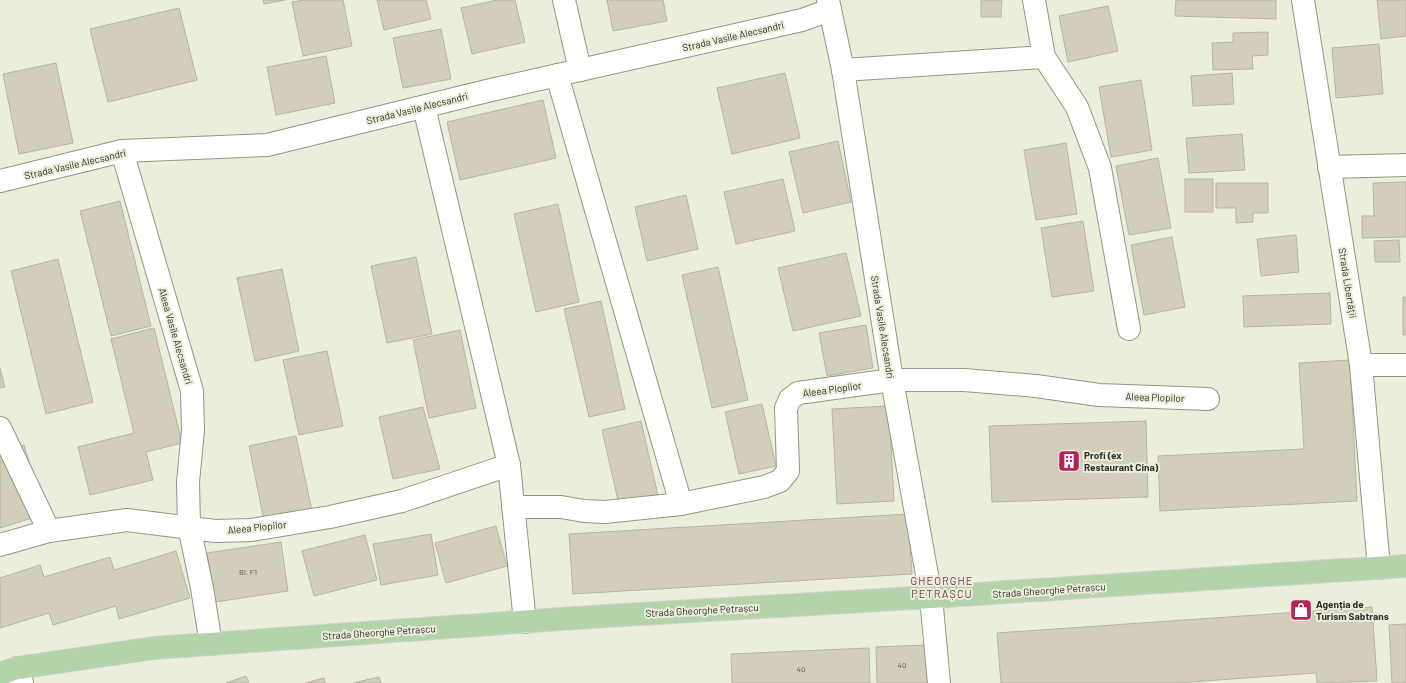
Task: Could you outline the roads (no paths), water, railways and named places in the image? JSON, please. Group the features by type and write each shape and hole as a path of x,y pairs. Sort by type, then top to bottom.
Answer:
{"main road":[{"name":"Strada Gheorghe Petrașcu","path":"13,675 154,648 525,622 1406,566"}],"street":[{"path":"564,0 580,70"},
{"path":"1034,0 1044,57 1077,107 1100,168 1129,329"},
{"name":"Strada Libertății","path":"1303,0 1361,365 1379,568"},
{"name":"Strada Vasile Alecsandri","path":"0,181 122,151 267,145 557,75 802,20 829,5 843,70 892,380 931,597 939,683"},
{"path":"843,70 1044,57"},
{"path":"557,75 681,504"},
{"path":"424,107 509,465 525,622"},
{"name":"Aleea Vasile Alecsandri","path":"122,151 192,391 193,430 188,482 189,526 202,588 211,644"},
{"path":"1329,168 1406,165"},
{"path":"1361,365 1406,365"},
{"name":"Aleea Plopilor","path":"513,507 561,507 584,511 605,512 681,504 764,487 780,481 788,471 786,408 790,399 798,394 892,380 964,380 1036,386 1099,395 1208,400"},
{"path":"0,428 49,531"},
{"name":"Aleea Plopilor","path":"0,545 49,531 127,520 189,526 215,531 251,530 330,517 402,502 509,465"}],"place":[{"name":"Profi (ex Restaurant Cina)","path":"1069,461"},
{"name":"Agenția de Turism Sabtrans","path":"1301,610"}],"district":[{"name":"GHEORGHE PETRAȘCU","path":"942,586"}]}
